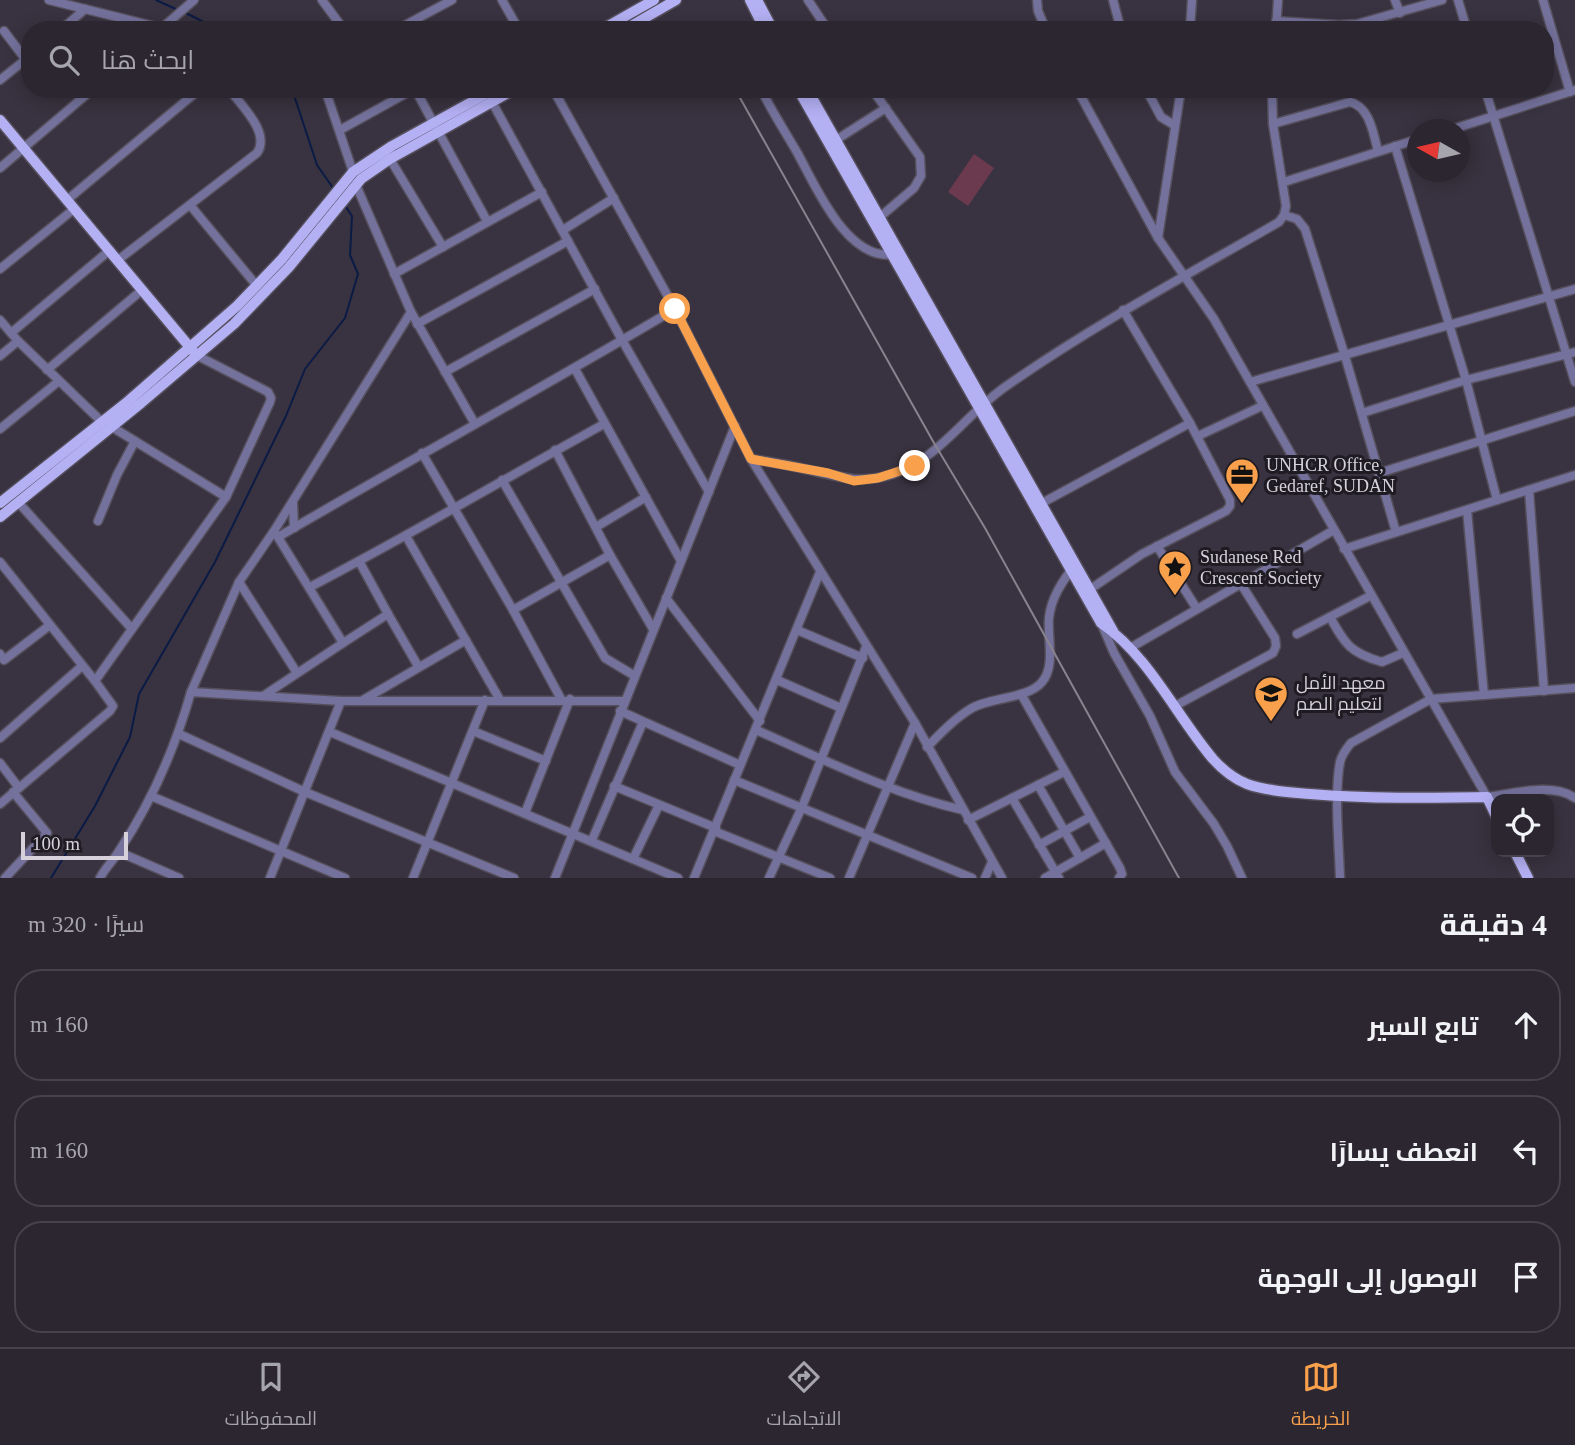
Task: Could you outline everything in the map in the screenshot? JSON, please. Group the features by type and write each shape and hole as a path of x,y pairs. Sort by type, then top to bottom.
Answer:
{"main road":[{"path":"617,21 654,0"},
{"path":"637,21 661,4 676,0"},
{"path":"750,0 760,21"},
{"path":"757,0 769,21"},
{"path":"1,507 257,301 289,267 356,185 481,98"},
{"path":"194,352 282,259 353,172 373,157 499,98"},
{"path":"803,98 1073,567 1113,631"},
{"path":"812,98 880,216 895,254"},
{"path":"0,120 194,352"},
{"path":"982,406 1042,503 1073,567"},
{"path":"1,507 18,502 107,424"},
{"path":"1087,591 1101,623 1130,648 1213,758 1229,774 1246,783 1267,789 1338,796 1487,797 1491,805"},
{"path":"1518,857 1528,878"}],"street":[{"path":"49,0 138,21"},
{"path":"171,21 193,0"},
{"path":"322,0 338,21"},
{"path":"413,21 452,0"},
{"path":"502,0 514,21"},
{"path":"808,0 822,21"},
{"path":"1037,0 1042,21"},
{"path":"1113,0 1119,21"},
{"path":"1191,21 1192,0"},
{"path":"1276,21 1278,0"},
{"path":"1395,0 1400,13"},
{"path":"1369,21 1442,0"},
{"path":"1458,0 1464,21"},
{"path":"1544,0 1550,21"},
{"path":"71,21 85,9"},
{"path":"4,31 21,50"},
{"path":"1554,32 1572,91 1554,97"},
{"path":"0,80 21,64"},
{"path":"0,168 82,98"},
{"path":"67,200 189,98"},
{"path":"118,260 257,153 261,146 261,134 235,98"},
{"path":"328,98 353,172"},
{"path":"340,130 399,98"},
{"path":"420,98 487,221"},
{"path":"558,98 675,309 751,459 915,723 1002,878"},
{"path":"766,98 841,227 867,249 895,254"},
{"path":"879,98 920,157 921,176 914,188 880,216"},
{"path":"1082,98 1158,238 1214,319 1487,797 1550,790 1567,793 1575,799"},
{"path":"1151,98 1161,117 1174,125"},
{"path":"1158,238 1179,98"},
{"path":"751,459 828,473 854,481 878,478 915,466 982,406 1123,310 1279,222 1286,206 1273,124 1272,98"},
{"path":"1488,98 1549,296 1571,353 1575,382"},
{"path":"1470,124 1551,98"},
{"path":"492,102 622,340 709,492"},
{"path":"1273,124 1350,102 1359,104 1366,112 1378,151"},
{"path":"836,139 886,108"},
{"path":"1284,182 1407,142"},
{"path":"1395,146 1466,380 1497,500"},
{"path":"390,159 443,247"},
{"path":"356,185 411,312 475,424"},
{"path":"394,274 542,192"},
{"path":"563,230 614,198"},
{"path":"190,205 257,286"},
{"path":"0,269 74,209"},
{"path":"1284,215 1297,219 1305,229 1396,532"},
{"path":"417,324 568,241"},
{"path":"11,333 110,250"},
{"path":"445,372 595,289"},
{"path":"1250,382 1575,289"},
{"path":"47,370 142,290"},
{"path":"276,534 294,528 422,453 575,369 675,309"},
{"path":"1087,591 1157,545 1230,506 1230,500 1198,436 1123,310"},
{"path":"100,878 119,852 151,796 179,734 191,692 239,582 276,534 293,502 411,312"},
{"path":"0,320 47,370 107,424 226,497"},
{"path":"0,356 18,341"},
{"path":"95,681 226,497 271,398 268,392 194,352"},
{"path":"1362,412 1466,380 1571,353"},
{"path":"575,369 681,561"},
{"path":"0,429 59,381"},
{"path":"1198,436 1262,406"},
{"path":"1379,473 1575,411"},
{"path":"1042,503 1190,423"},
{"path":"310,587 604,424"},
{"path":"555,878 735,426"},
{"path":"98,521 135,440"},
{"path":"555,450 610,555 653,629"},
{"path":"422,453 565,699 546,761 525,813"},
{"path":"1344,549 1575,475"},
{"path":"502,480 605,658 635,676"},
{"path":"1529,490 1544,691"},
{"path":"596,527 646,497"},
{"path":"18,502 132,629"},
{"path":"293,502 294,528"},
{"path":"1467,510 1484,695"},
{"path":"1130,648 1334,530"},
{"path":"276,534 343,643"},
{"path":"406,536 500,700"},
{"path":"1157,545 1197,609"},
{"path":"513,610 610,555"},
{"path":"359,561 418,666"},
{"path":"0,562 112,703 112,709 0,804"},
{"path":"927,747 951,723 974,707 1021,694 1042,683 1047,672 1052,603 1057,590 1073,567"},
{"path":"694,878 820,572"},
{"path":"239,582 297,673"},
{"path":"1175,706 1273,653 1275,638 1241,584"},
{"path":"1297,634 1370,596"},
{"path":"666,598 760,721"},
{"path":"263,696 388,614"},
{"path":"1329,617 1346,644 1358,654 1382,662 1403,653"},
{"path":"1101,623 1114,653 1150,716 1175,772 1221,835 1242,878"},
{"path":"1,659 50,625"},
{"path":"797,630 863,659"},
{"path":"360,701 466,640"},
{"path":"769,878 802,807 866,646"},
{"path":"0,738 82,666"},
{"path":"777,680 841,708"},
{"path":"1340,878 1340,762 1351,743 1430,699 1575,688"},
{"path":"191,692 341,701 625,701"},
{"path":"1021,694 1122,872 1119,878"},
{"path":"413,878 485,700"},
{"path":"270,878 341,701"},
{"path":"620,712 740,765"},
{"path":"592,840 643,722"},
{"path":"849,878 915,723"},
{"path":"756,730 889,786 963,810"},
{"path":"473,731 546,761"},
{"path":"330,732 678,878"},
{"path":"179,734 305,792 514,878"},
{"path":"0,764 47,833 5,878"},
{"path":"968,820 1064,772"},
{"path":"734,780 972,878"},
{"path":"1038,785 1080,858"},
{"path":"614,786 830,878"},
{"path":"151,796 345,878"},
{"path":"1012,798 1057,875"},
{"path":"634,859 659,805"},
{"path":"1039,845 1090,817"},
{"path":"1045,878 1057,875 1106,843"},
{"path":"119,852 179,878"},
{"path":"985,878 992,862"}],"shaded area":[{"path":"974,154 994,168 968,206 948,192"}],"waterway":[{"path":"156,0 178,10"},
{"path":"186,13 202,21"},
{"path":"295,98 317,165 333,188"},
{"path":"51,878 95,806 130,737 139,694 215,562 286,416 305,369 345,318 358,274 350,255 352,216 346,207"}],"railway":[{"path":"740,98 934,443 985,528 1179,878"}],"place":[{"name":"UNHCR Office, Gedaref, SUDAN","path":"1242,505"},
{"name":"Sudanese Red Crescent Society","path":"1175,597"},
{"name":"معهد الأمل لتعليم الصم","path":"1271,723"}],"route":[{"path":"675,309 751,459 828,473 854,481 895,474 915,466"}]}
